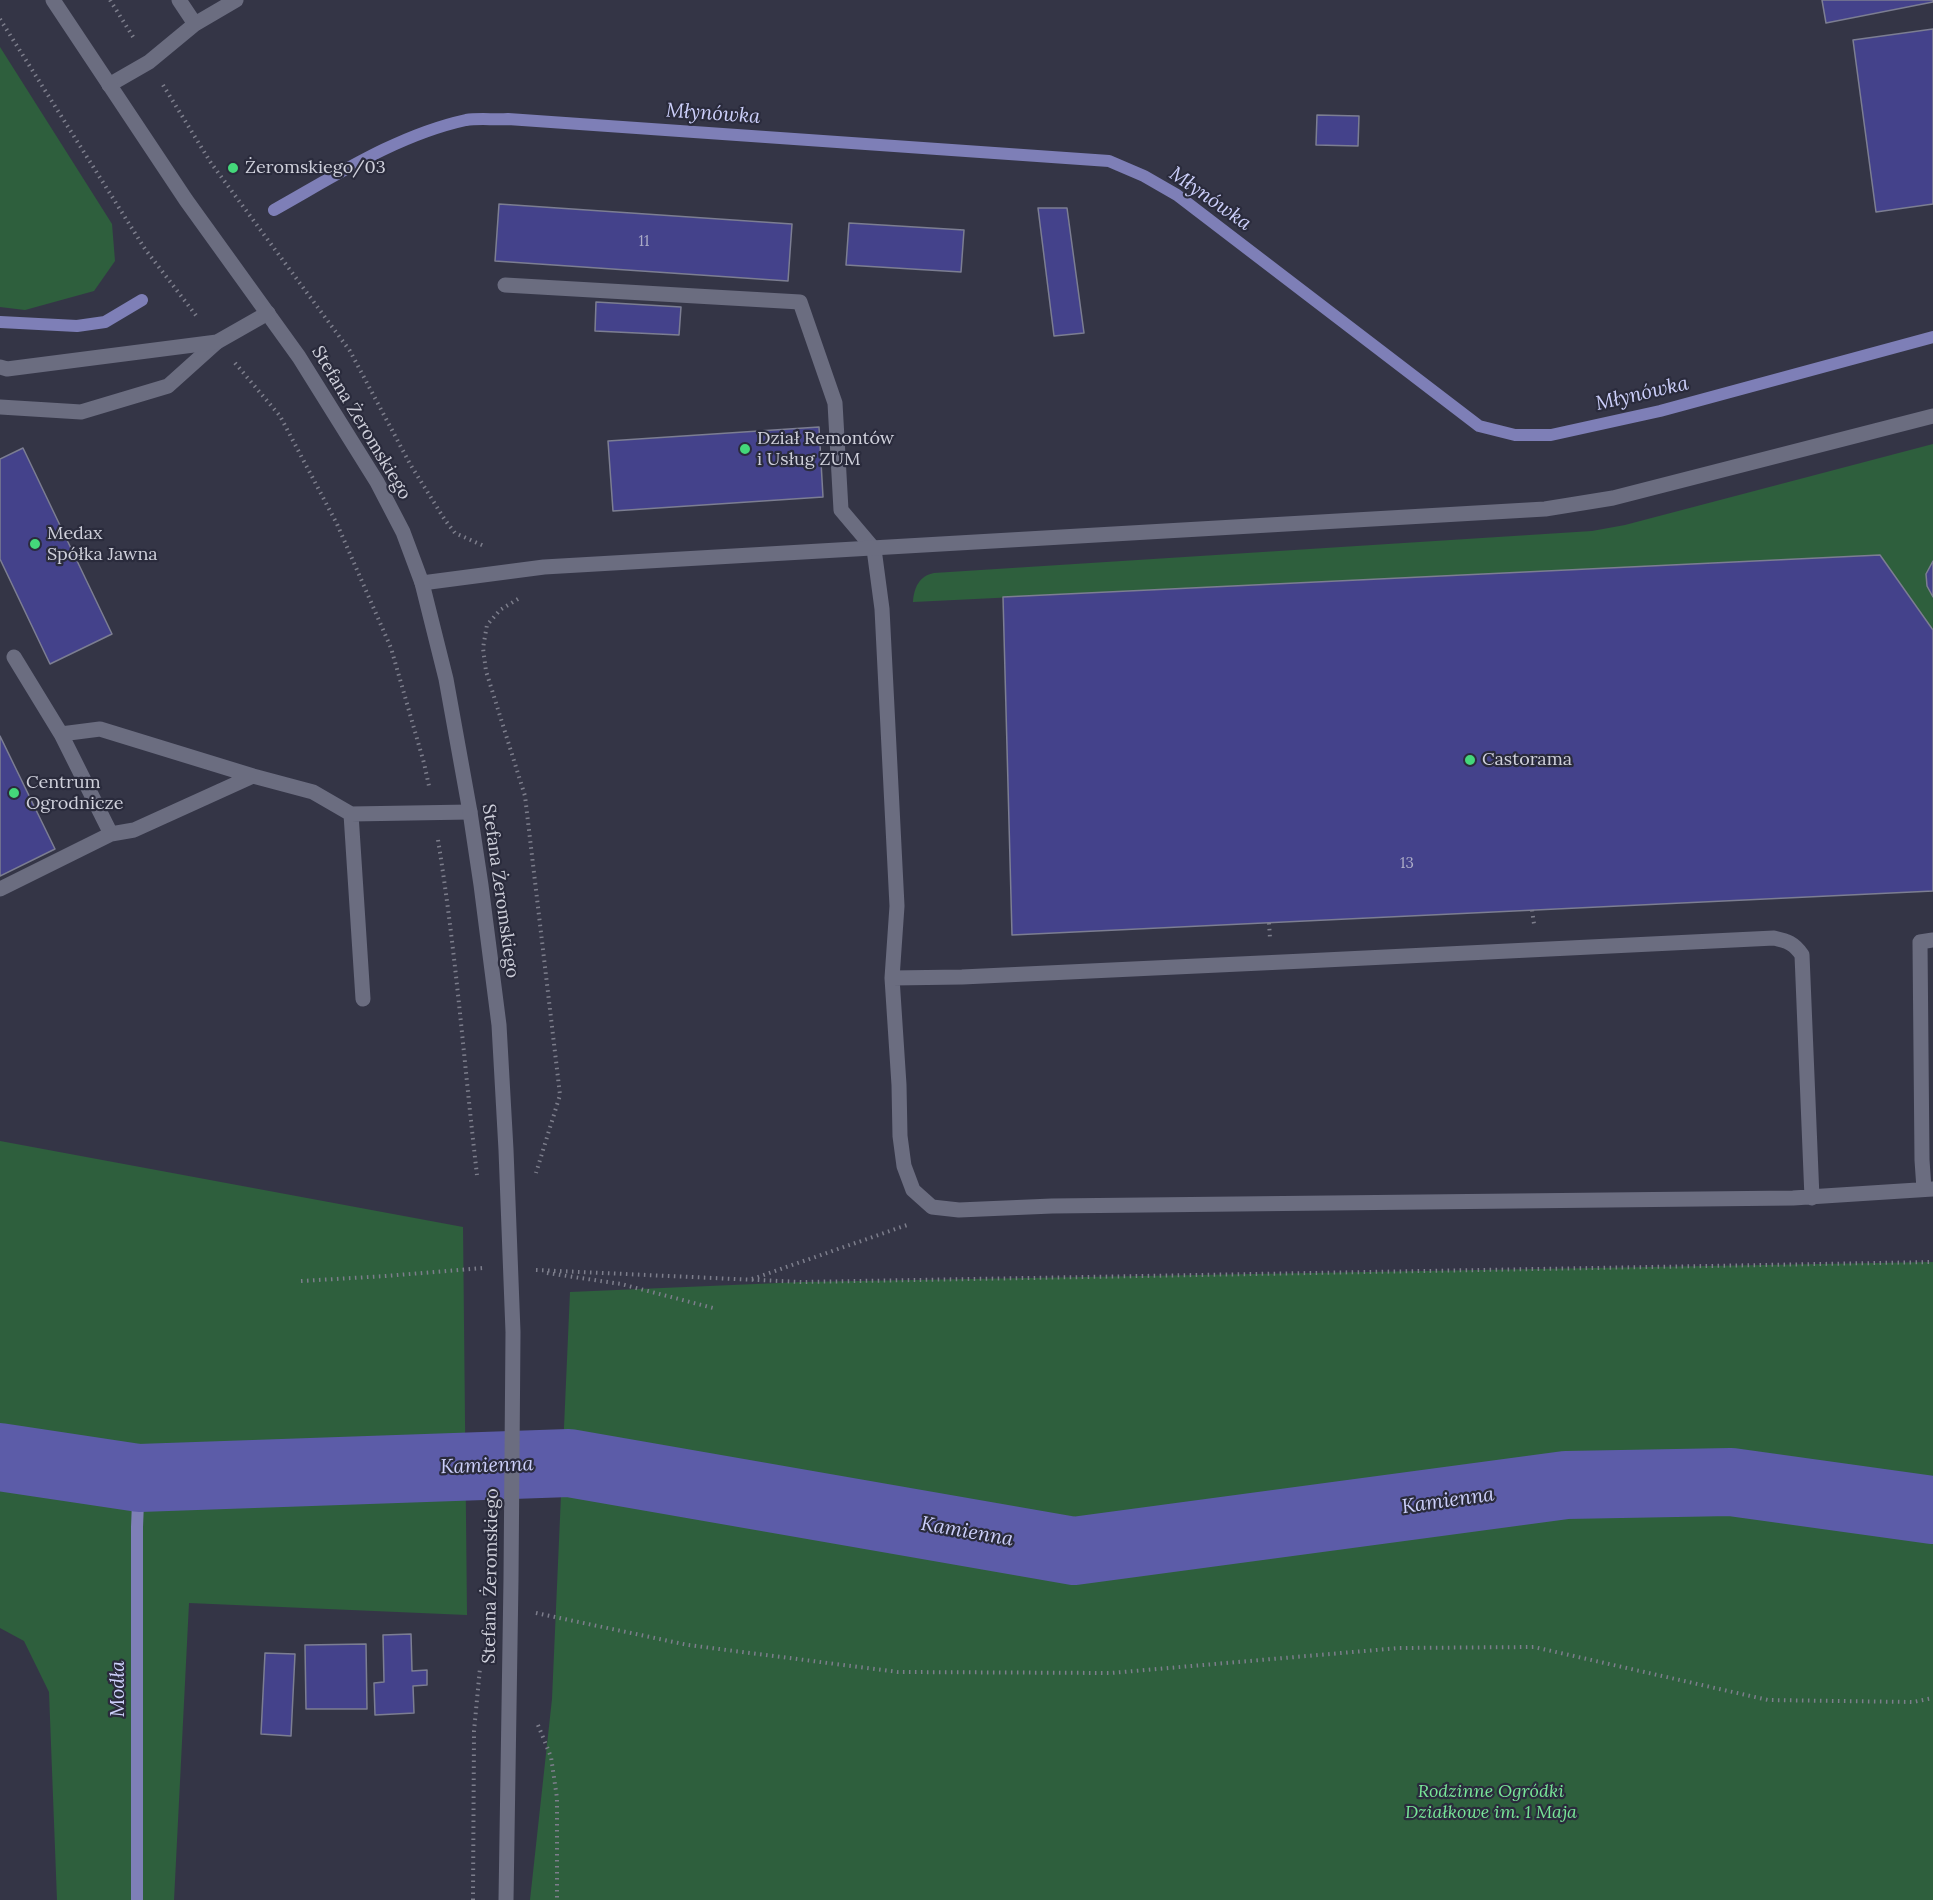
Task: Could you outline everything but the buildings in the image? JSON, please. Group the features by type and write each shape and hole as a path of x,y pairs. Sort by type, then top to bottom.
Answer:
{"street":[{"name":"Stefana Żeromskiego","path":"53,0 186,200 326,397 378,482 403,532 422,583 446,679 471,812 499,1025 507,1161 513,1332 512,1578 506,1900"},
{"path":"179,0 195,24"},
{"path":"109,85 149,62 195,24 236,0"},
{"path":"505,285 800,302 835,403 842,510 874,549 882,609 897,906 892,978 900,1136 904,1166 913,1190 932,1207 959,1210 1052,1206 1812,1198 1929,1189 1922,1160 1920,942 1933,940"},
{"path":"0,407 81,412 168,386 217,342 268,313"},
{"path":"0,366 7,369 217,342"},
{"path":"422,583 544,567 1545,509 1613,498 1933,416"},
{"path":"14,657 61,734 111,834"},
{"path":"61,734 100,729 313,792 351,814 471,812"},
{"path":"0,889 111,834 134,830 253,776"},
{"path":"351,814 363,999"},
{"path":"892,978 962,977 1774,938 1796,946 1802,956 1812,1198"}],"path":[{"path":"0,19 145,249 217,342 280,416 337,524 391,648 424,763 434,812 450,918 478,1186"},
{"path":"749,1280 926,1218 932,1207"},
{"path":"532,1270 814,1282 1933,1262"},
{"path":"535,1604 535,1624"},
{"path":"535,1613 688,1645 898,1672 1111,1673 1399,1648 1534,1647 1768,1700 1913,1702 1933,1698"},
{"path":"473,1900 474,1731 481,1660"},
{"path":"538,1724 551,1757 556,1798 557,1900"}],"green space":[{"path":"0,47 112,224 115,261 94,291 25,310 0,307"},
{"path":"1933,444 1933,630 1880,555 913,602 918,583 934,573 1592,531 1625,525"},
{"path":"0,1141 463,1227 467,1615 189,1603 174,1900 57,1900 49,1692 24,1641 0,1628"},
{"name":"Rodzinne Ogródki Działkowe im. 1 Maja","path":"1933,1262 1933,1900 530,1900 552,1699 570,1292 802,1282"}],"waterway":[{"name":"Młynówka","path":"274,210 391,146 440,127 471,119 508,119 1109,161 1144,176 1177,195 1479,426 1515,435 1551,435 1660,411 1933,337"},
{"name":"Młynówka","path":"0,322 77,326 105,322 142,300"},
{"name":"Kamienna","path":"0,1457 139,1478 569,1463 1074,1551 1566,1485 1731,1482 1933,1510"},
{"name":"Modła","path":"137,1900 139,1478"}],"place":[{"name":"Żeromskiego/03","path":"233,168"},
{"name":"Dział Remontów i Usług ZUM","path":"745,449"},
{"name":"Medax Spółka Jawna","path":"35,544"},
{"name":"Castorama","path":"1470,760"},
{"name":"Centrum Ogrodnicze","path":"14,793"}]}
